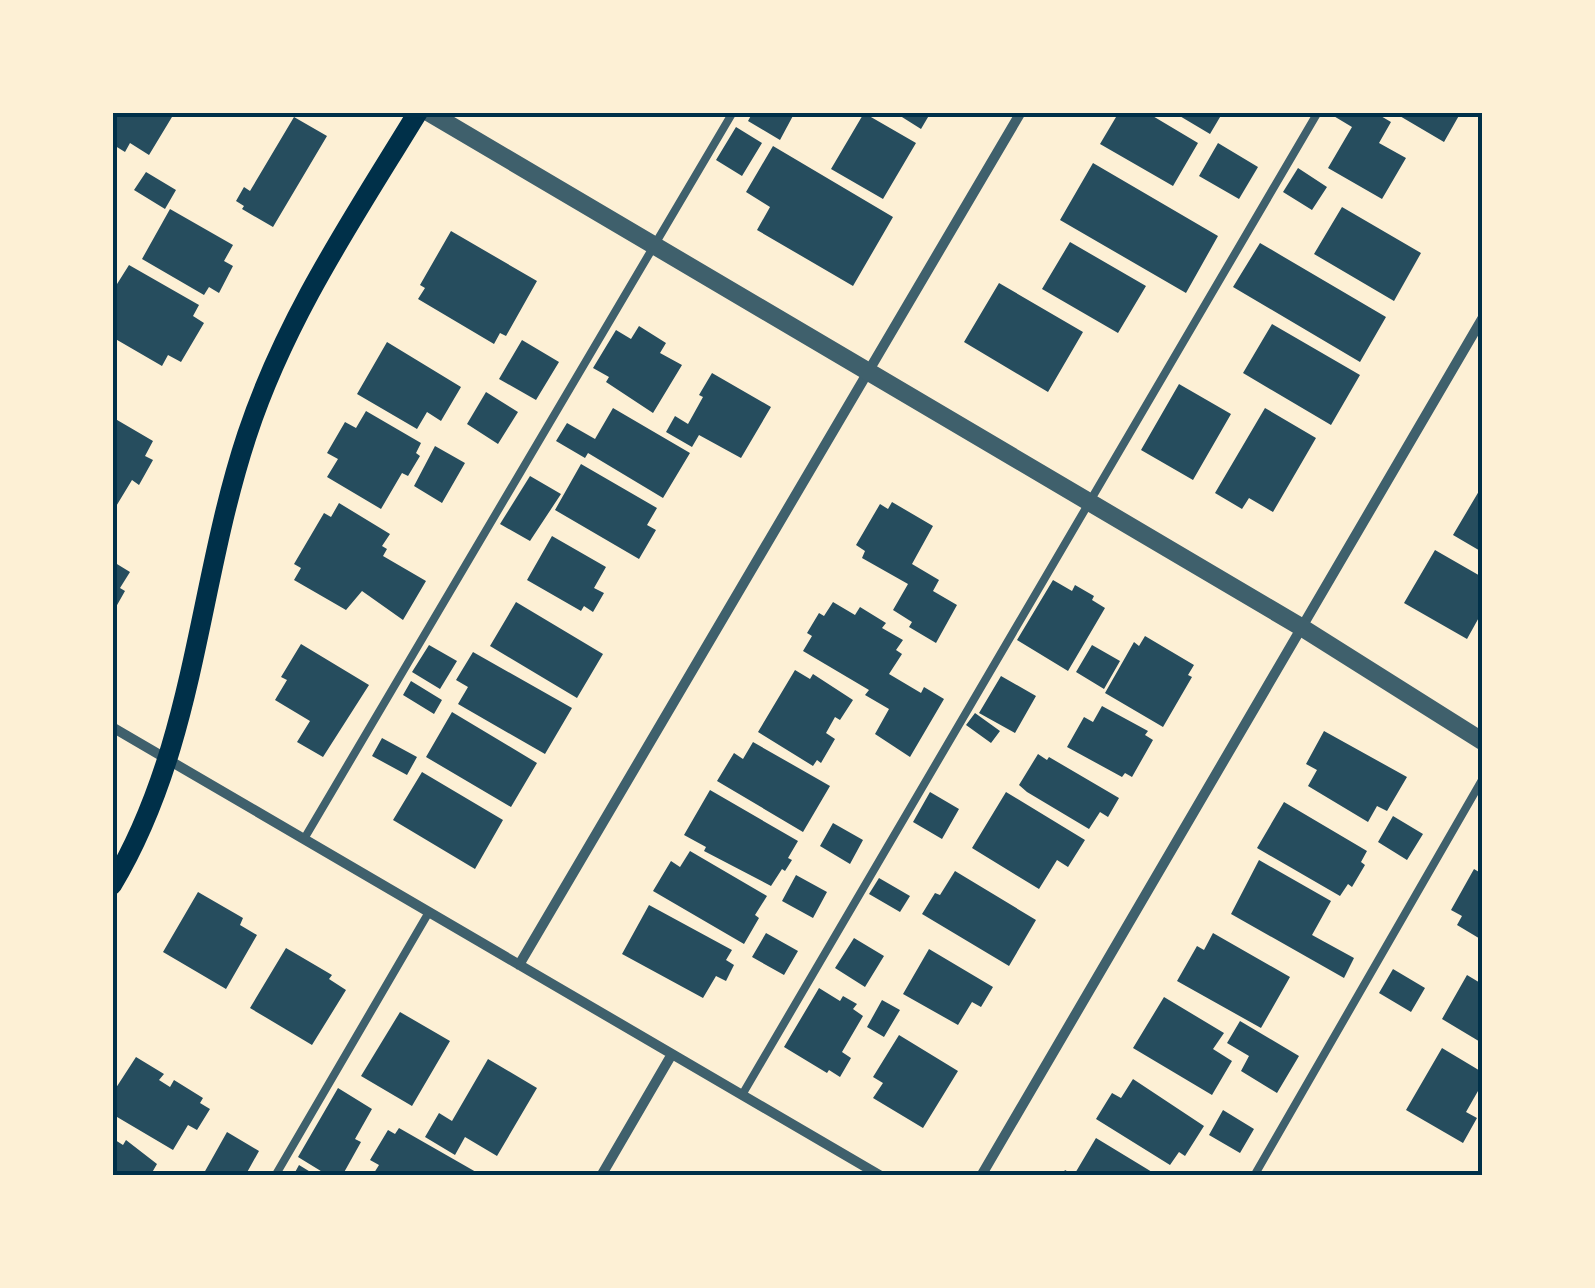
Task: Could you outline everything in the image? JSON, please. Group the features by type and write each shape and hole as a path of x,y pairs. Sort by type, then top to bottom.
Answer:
{"main road":[{"path":"112,885 133,851 170,760 198,645 220,527 247,434 280,346 320,270 418,112"}],"street":[{"path":"428,112 1301,627 1482,741"},
{"path":"519,964 1020,112"},
{"path":"980,1176 1482,319"},
{"path":"112,727 881,1176"},
{"path":"600,1176 672,1054"}],"lane":[{"path":"304,839 733,112"},
{"path":"742,1094 1318,112"},
{"path":"1254,1176 1482,780"},
{"path":"275,1176 429,912"}],"building":[{"path":"113,112 175,112 149,155 130,143 125,152 112,144"},
{"path":"753,112 795,112 780,140 748,121"},
{"path":"894,112 931,112 921,129"},
{"path":"1119,112 1146,112 1198,143 1173,186 1100,144"},
{"path":"1173,112 1223,112 1210,134"},
{"path":"1327,112 1374,112 1391,122 1379,143 1406,158 1382,199 1328,168 1352,127"},
{"path":"1393,112 1461,112 1444,142"},
{"path":"864,113 916,143 883,199 831,169"},
{"path":"294,117 327,136 273,227 242,209 244,206 236,201 244,187 250,191"},
{"path":"736,127 762,143 742,176 716,160"},
{"path":"1218,143 1258,167 1239,199 1199,176"},
{"path":"773,146 893,217 853,286 757,230 770,207 746,192"},
{"path":"1093,163 1218,236 1186,293 1060,220"},
{"path":"1298,168 1327,187 1312,210 1283,192"},
{"path":"146,172 176,190 165,209 134,190"},
{"path":"1342,207 1421,253 1394,301 1314,254"},
{"path":"170,209 233,245 224,261 233,266 219,293 209,287 204,295 142,259"},
{"path":"451,231 537,281 506,336 500,333 494,344 418,299 425,288 420,285"},
{"path":"1070,242 1146,286 1118,333 1042,289"},
{"path":"1260,243 1386,317 1360,362 1233,287"},
{"path":"129,265 199,305 193,316 204,323 181,362 168,355 162,366 112,337 112,292"},
{"path":"999,283 1083,332 1048,392 964,342"},
{"path":"1272,324 1360,375 1331,425 1243,373"},
{"path":"639,326 666,343 660,353 682,365 653,413 606,382 609,377 593,368 616,330 631,339"},
{"path":"522,340 559,362 536,400 499,379"},
{"path":"387,342 461,387 441,421 427,412 417,429 357,394"},
{"path":"712,373 771,407 741,458 699,435 692,447 666,432 675,416 688,424"},
{"path":"1179,384 1231,414 1193,480 1141,450"},
{"path":"486,392 518,412 498,444 467,424"},
{"path":"613,408 690,453 663,498 588,453 585,458 556,441 567,423 595,439"},
{"path":"1265,408 1316,438 1273,512 1249,498 1242,509 1215,493"},
{"path":"366,411 421,443 416,453 420,456 408,476 402,473 381,509 327,477 338,459 327,453 345,422 356,428"},
{"path":"112,417 153,441 145,456 153,460 139,485 132,480 112,513"},
{"path":"435,446 465,463 442,503 414,486"},
{"path":"581,464 657,508 647,525 656,530 639,559 555,510"},
{"path":"530,476 561,494 530,541 500,524"},
{"path":"1482,486 1482,552 1453,535"},
{"path":"892,502 933,526 912,564 939,580 933,591 957,605 936,643 909,627 912,622 893,610 908,584 862,558 865,551 856,545 880,504 888,509"},
{"path":"339,503 390,534 382,546 387,549 383,556 426,581 403,620 362,591 346,610 294,580 301,568 294,564 324,513 331,517"},
{"path":"552,536 606,567 594,588 604,593 593,612 584,606 581,611 527,580"},
{"path":"1435,550 1482,577 1482,612 1467,639 1404,603"},
{"path":"112,561 130,572 112,614"},
{"path":"1053,580 1072,591 1075,585 1105,608 1068,671 1017,640"},
{"path":"516,602 603,654 577,698 490,646"},
{"path":"833,602 855,615 860,607 886,623 882,628 903,640 896,650 902,654 889,674 921,693 924,687 944,699 910,757 875,734 889,709 865,695 869,690 803,651 812,636 807,633 819,613 824,616"},
{"path":"1145,636 1194,665 1188,675 1192,677 1163,727 1105,693 1134,642 1139,646"},
{"path":"301,644 369,685 323,757 297,742 310,721 275,700 287,680 281,677"},
{"path":"429,645 457,661 440,689 412,672"},
{"path":"1092,645 1120,661 1104,689 1076,672"},
{"path":"473,652 572,708 545,754 458,704 468,687 456,680"},
{"path":"795,670 810,679 813,674 853,700 840,720 835,717 826,733 835,739 821,763 817,760 813,766 758,732"},
{"path":"1001,676 1036,696 1015,733 979,713"},
{"path":"411,681 442,700 434,714 403,695"},
{"path":"1102,706 1148,731 1145,735 1153,740 1132,777 1125,773 1122,777 1067,747 1084,717 1093,722"},
{"path":"452,712 537,763 511,807 426,757"},
{"path":"975,713 1000,731 991,743 966,725"},
{"path":"1324,731 1407,777 1387,811 1377,806 1368,822 1308,786 1317,770 1306,764"},
{"path":"382,738 417,757 407,775 372,756"},
{"path":"753,742 830,786 803,832 717,781 734,753 743,759"},
{"path":"1038,754 1119,798 1108,817 1100,812 1089,829 1019,785"},
{"path":"422,772 503,820 475,869 393,820"},
{"path":"710,790 798,841 788,858 792,860 771,886 704,851 706,847 684,835"},
{"path":"930,792 959,809 942,839 913,822"},
{"path":"1006,792 1085,840 1068,867 1057,860 1039,889 972,848"},
{"path":"1284,802 1367,851 1361,862 1365,865 1352,887 1348,884 1340,896 1257,848"},
{"path":"1393,816 1423,834 1407,860 1378,842"},
{"path":"833,823 863,840 850,864 820,846"},
{"path":"690,851 767,896 744,944 653,891 671,861 680,867"},
{"path":"1259,860 1331,901 1312,935 1354,958 1344,978 1231,914"},
{"path":"1482,866 1482,940 1457,925 1462,916 1451,910 1474,869 1479,872"},
{"path":"955,871 1036,920 1009,966 922,914"},
{"path":"796,875 827,892 813,918 782,901"},
{"path":"879,878 910,896 900,912 869,894"},
{"path":"198,892 243,918 240,925 257,935 226,989 163,952"},
{"path":"649,905 732,950 726,960 734,965 726,981 716,976 703,998 622,954"},
{"path":"766,933 798,951 784,975 752,957"},
{"path":"1213,933 1290,977 1261,1028 1177,981 1197,946 1204,950"},
{"path":"854,938 884,956 865,987 835,968"},
{"path":"286,948 332,975 329,979 346,990 312,1045 250,1008"},
{"path":"929,949 993,987 981,1007 972,1002 958,1025 903,994"},
{"path":"1393,969 1425,988 1411,1012 1379,993"},
{"path":"1467,975 1482,984 1482,1043 1442,1019"},
{"path":"819,988 840,1001 843,996 857,1004 853,1009 863,1016 842,1052 851,1058 840,1077 784,1047"},
{"path":"1164,997 1224,1033 1213,1049 1232,1061 1212,1095 1133,1048"},
{"path":"882,1000 900,1010 884,1037 867,1027"},
{"path":"400,1012 450,1041 412,1106 361,1076"},
{"path":"1240,1021 1299,1056 1277,1093 1241,1071 1249,1056 1227,1043"},
{"path":"899,1035 958,1071 923,1128 873,1098 883,1083 873,1077"},
{"path":"1442,1048 1482,1072 1482,1084 1466,1112 1477,1118 1463,1143 1406,1110"},
{"path":"136,1057 164,1074 159,1080 170,1087 174,1080 203,1098 200,1103 210,1109 197,1130 188,1125 173,1150 112,1114 112,1094"},
{"path":"488,1059 537,1088 497,1156 465,1137 455,1155 425,1137 439,1113 452,1121"},
{"path":"1133,1079 1204,1126 1185,1156 1179,1152 1170,1165 1096,1119 1112,1093 1121,1098"},
{"path":"338,1088 372,1109 355,1139 361,1142 342,1176 329,1176 298,1157"},
{"path":"1223,1110 1254,1129 1240,1153 1209,1135"},
{"path":"399,1128 483,1176 378,1176 374,1173 379,1165 370,1160 388,1130 395,1134"},
{"path":"227,1132 259,1151 245,1176 204,1173"},
{"path":"112,1138 123,1145 126,1140 157,1164 150,1176 112,1176"},
{"path":"1096,1138 1152,1172 1150,1176 1061,1176 1065,1170 1074,1175"},
{"path":"299,1165 317,1176 293,1176"}]}
